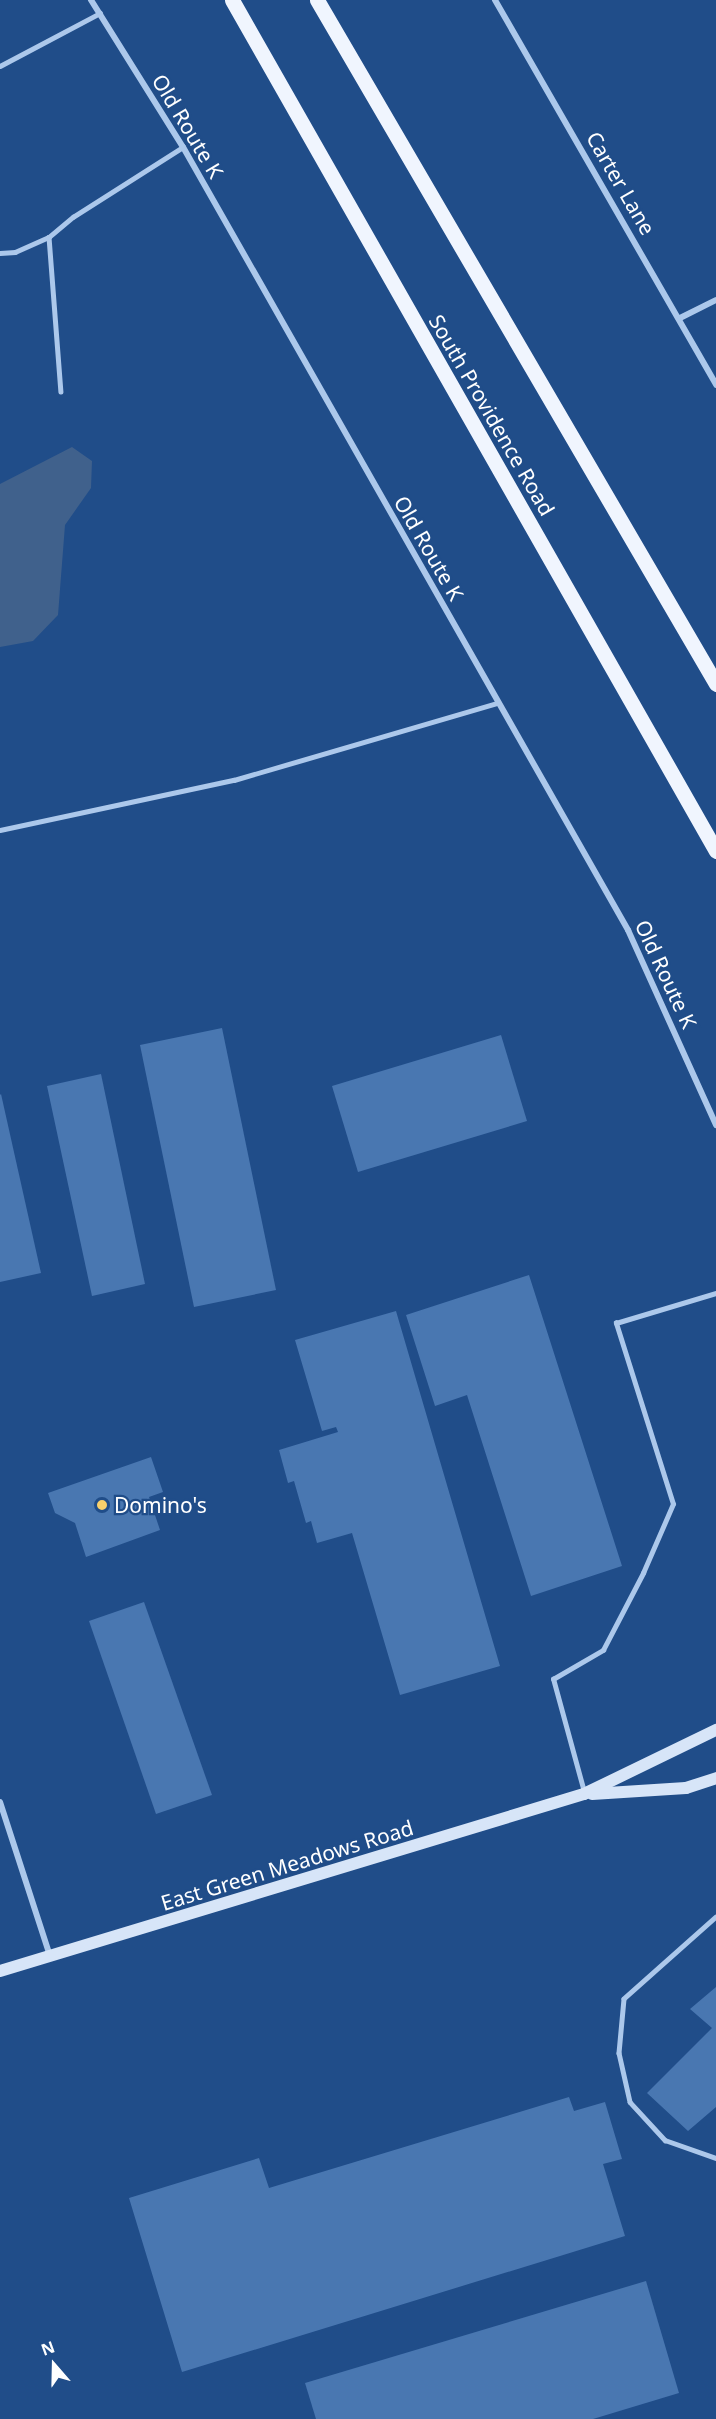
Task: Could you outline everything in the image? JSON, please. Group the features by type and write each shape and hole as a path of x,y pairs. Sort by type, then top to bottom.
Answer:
{"main road":[{"name":"South Providence Road","path":"232,0 716,851"},
{"path":"318,0 716,684"}],"street":[{"name":"Old Route K","path":"91,0 183,147 628,930 716,1125"},
{"name":"Carter Lane","path":"495,0 681,318 716,385"},
{"path":"681,318 716,300"},
{"name":"East Green Meadows Road","path":"0,1971 585,1794 716,1730"},
{"name":"East Green Meadows Road","path":"585,1794 686,1788 716,1778"},
{"path":"0,1802 50,1956"}],"lane":[{"path":"0,66 100,13"},
{"path":"0,253 15,252 49,237 73,217 183,147"},
{"path":"49,237 61,392"},
{"path":"0,830 234,780 498,703"},
{"path":"585,1794 553,1680 603,1650 644,1573 673,1504 616,1323 716,1293"},
{"path":"716,1917 624,1999 619,2053 630,2102 665,2140 716,2158"}],"water":[{"path":"72,447 92,461 91,488 65,525 58,615 33,641 0,647 0,484"}],"building":[{"path":"222,1028 276,1290 194,1307 140,1045"},
{"path":"501,1035 527,1121 358,1172 332,1086"},
{"path":"101,1074 145,1284 92,1296 47,1086"},
{"path":"0,1095 41,1273 0,1282"},
{"path":"529,1275 622,1566 531,1596 467,1395 435,1406 406,1315"},
{"path":"396,1311 500,1666 400,1695 352,1533 317,1543 311,1521 306,1523 294,1481 288,1483 279,1450 338,1432 336,1427 322,1431 295,1340"},
{"name":"Domino's","path":"151,1457 163,1492 149,1497 160,1530 86,1557 75,1523 55,1513 48,1493"},
{"path":"144,1602 212,1795 156,1814 89,1621"},
{"path":"716,1987 716,2107 688,2131 647,2093 712,2028 690,2009"},
{"path":"569,2097 574,2111 605,2102 622,2159 603,2164 625,2236 182,2372 129,2198 259,2158 269,2188"},
{"path":"646,2281 679,2393 593,2419 316,2419 305,2383"}],"place":[{"name":"Domino's","path":"102,1505"}]}
